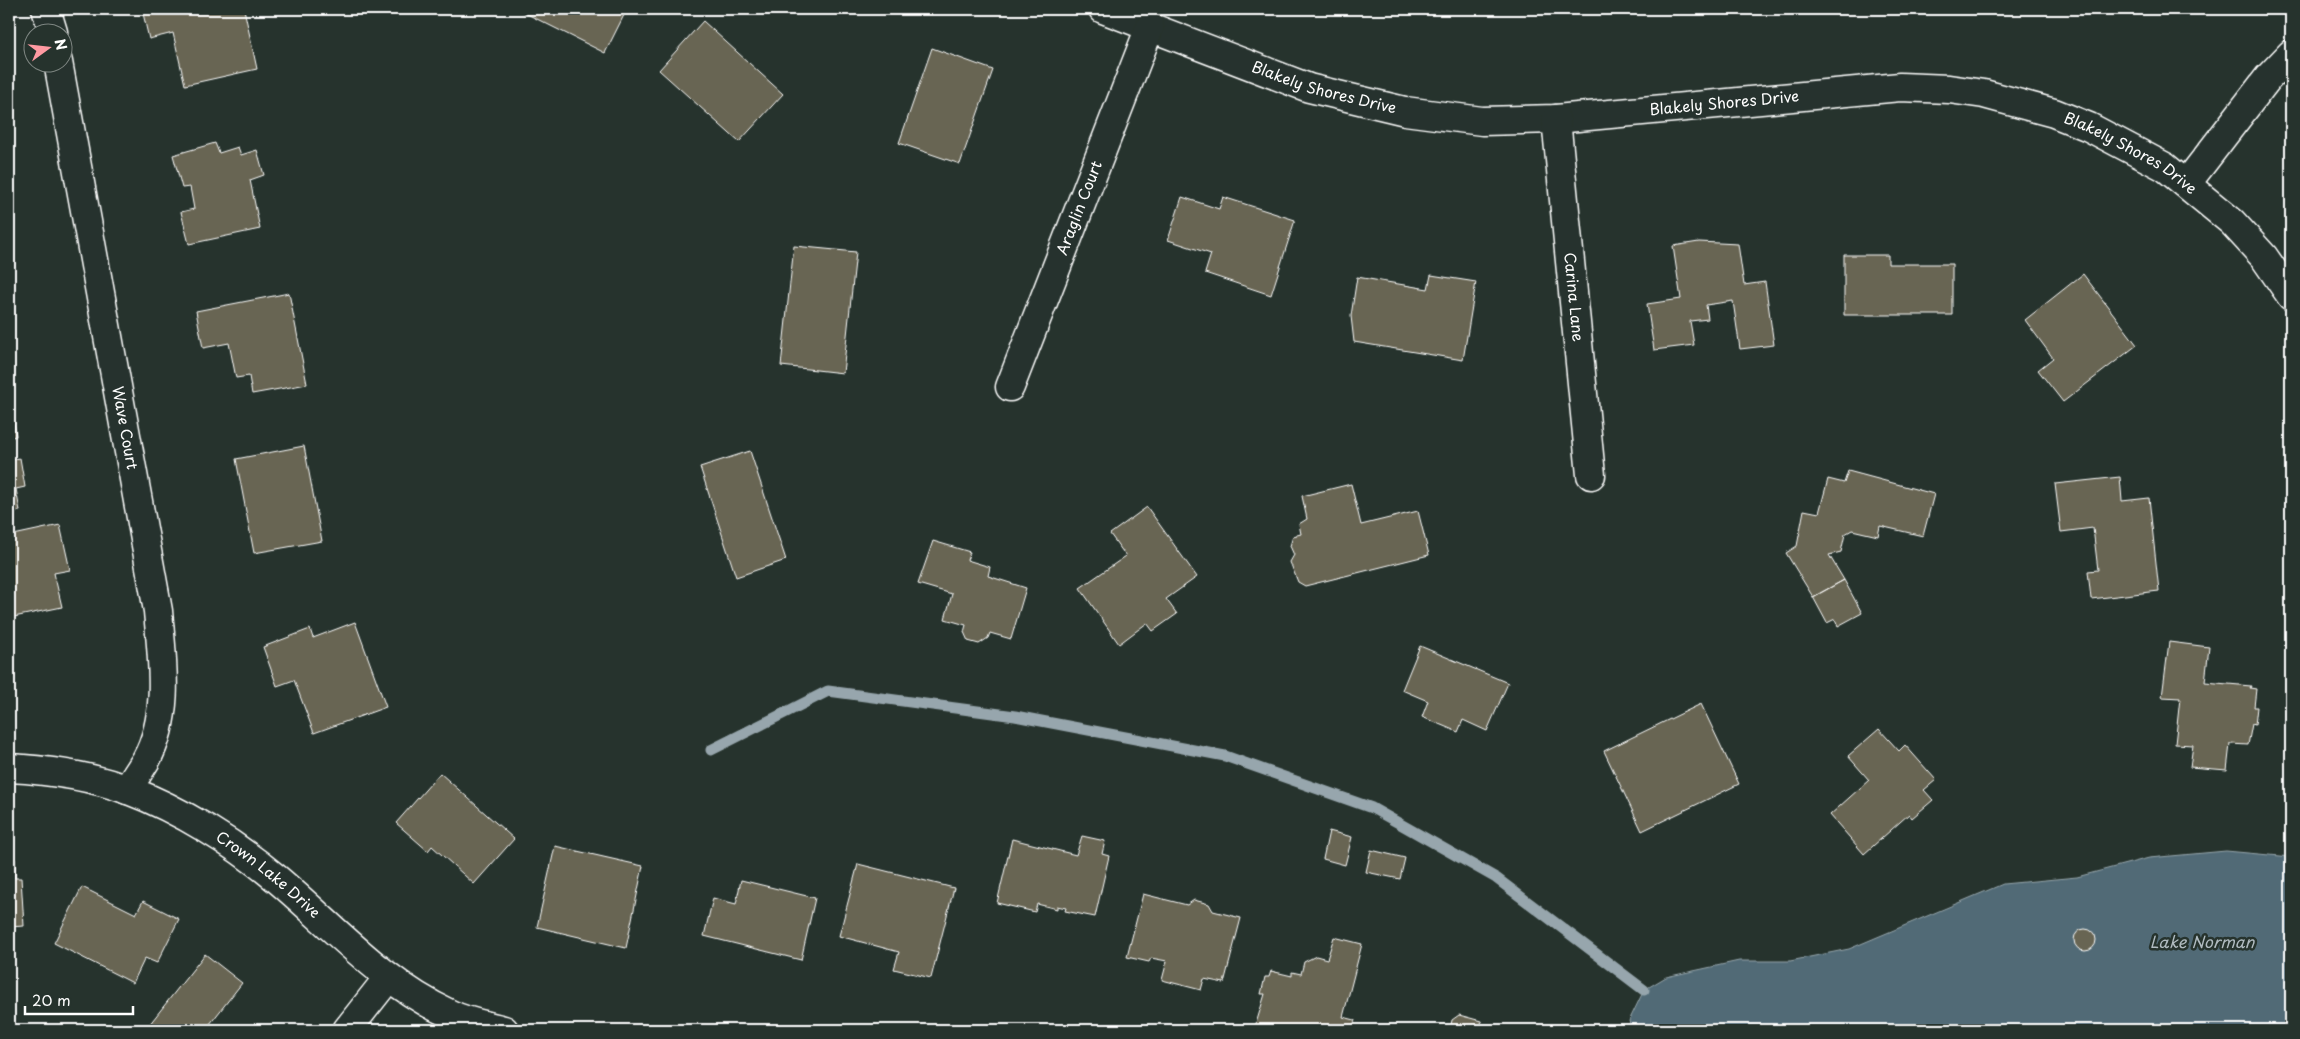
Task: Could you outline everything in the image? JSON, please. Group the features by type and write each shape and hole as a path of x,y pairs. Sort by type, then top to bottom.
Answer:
{"street":[{"path":"46,9 50,22"},
{"name":"Blakely Shores Drive","path":"1104,9 1309,88 1405,112 1482,121 1556,119 1900,87 1949,88 1984,94 2054,113 2088,127 2165,166 2232,222 2264,257 2291,296"},
{"name":"Araglin Court","path":"1010,387 1150,27"},
{"path":"2187,183 2268,78 2291,54"},
{"name":"Wave Court","path":"60,72 159,620 164,675 159,722 147,759 127,790"},
{"name":"Carina Lane","path":"1556,119 1591,475"},
{"name":"Crown Lake Drive","path":"9,768 81,778 127,790 175,812 239,850 277,879 388,978 450,1014 504,1030"},
{"path":"347,1030 388,978"}],"water":[{"name":"Lake Norman","path":"2226,851 2291,857 2291,1030 1632,1030 1629,1021 1644,990 1666,977 1739,961 1790,961 1849,949 2003,884 2077,877 2149,858"}],"building":[{"path":"142,9 244,9 257,69 185,85 173,33 149,39"},
{"path":"522,9 627,9 605,53 521,11"},
{"path":"703,21 783,94 739,142 659,70"},
{"path":"932,48 993,70 960,164 899,143"},
{"path":"215,143 219,153 238,147 241,155 257,150 264,175 250,180 260,229 189,244 181,212 194,209 190,187 182,188 173,155"},
{"path":"1182,197 1219,209 1223,197 1295,220 1271,295 1205,273 1211,254 1168,240"},
{"path":"1699,242 1738,244 1744,285 1765,282 1774,345 1740,349 1733,301 1706,305 1708,319 1690,321 1694,345 1654,350 1647,304 1681,299 1673,246"},
{"path":"794,246 856,252 843,373 781,366"},
{"path":"1844,255 1888,255 1888,264 1952,264 1952,315 1844,315"},
{"path":"2083,274 2137,345 2063,402 2038,370 2053,358 2025,320"},
{"path":"1431,275 1476,282 1463,360 1354,342 1351,316 1357,277 1428,289"},
{"path":"289,293 307,384 252,394 249,376 236,378 229,343 203,348 196,311"},
{"path":"9,400 11,400 16,436 9,438"},
{"path":"304,446 322,541 254,553 236,459"},
{"path":"750,451 786,560 736,577 700,467"},
{"path":"20,458 25,487 16,489 20,511 9,513 9,460"},
{"path":"1848,471 1934,494 1923,536 1880,526 1878,536 1852,530 1845,534 1841,552 1829,555 1844,580 1813,597 1786,553 1797,546 1804,510 1819,513 1828,479 1844,483"},
{"path":"2120,477 2122,501 2149,498 2159,591 2091,599 2088,571 2098,570 2093,528 2061,532 2055,484"},
{"path":"1351,484 1361,525 1418,511 1429,555 1305,586 1298,582 1290,562 1294,555 1290,546 1293,536 1301,534 1299,524 1307,519 1302,496"},
{"path":"1147,507 1197,577 1166,599 1177,614 1153,631 1147,623 1119,644 1080,588 1126,556 1110,534"},
{"path":"60,525 70,570 54,573 62,607 9,618 9,536"},
{"path":"933,541 970,552 967,560 990,567 988,576 1026,588 1011,639 990,633 988,638 979,644 968,641 964,632 966,625 945,619 952,594 918,584"},
{"path":"1844,580 1862,613 1838,626 1835,619 1827,623 1813,597"},
{"path":"355,622 386,707 314,733 294,680 277,686 263,647 310,629 313,638"},
{"path":"2169,642 2209,647 2205,682 2251,686 2250,688 2256,689 2255,725 2252,724 2248,745 2230,744 2227,770 2190,767 2193,745 2175,744 2180,698 2162,697"},
{"path":"1420,646 1508,683 1487,731 1463,720 1458,732 1422,717 1428,701 1402,690"},
{"path":"1701,704 1739,784 1642,831 1604,751"},
{"path":"1879,729 1899,751 1905,745 1936,780 1924,790 1933,800 1912,818 1909,814 1864,854 1830,815 1869,780 1848,756"},
{"path":"440,773 514,839 474,884 432,846 428,851 396,823"},
{"path":"1329,831 1352,837 1345,865 1323,859"},
{"path":"1082,836 1105,841 1102,854 1109,856 1095,917 1065,911 1066,908 1057,906 1057,909 1037,904 1035,912 997,903 1012,839 1076,855"},
{"path":"555,846 643,866 626,948 537,927"},
{"path":"1371,850 1405,858 1400,879 1366,872"},
{"path":"15,859 15,878 21,878 24,926 9,927 9,860"},
{"path":"858,864 954,888 931,978 894,969 899,952 839,936"},
{"path":"741,880 815,898 801,960 704,936 713,898 736,904"},
{"path":"82,887 136,914 143,901 179,919 157,963 145,958 133,983 54,943"},
{"path":"1143,894 1187,905 1194,900 1209,904 1213,911 1241,918 1224,983 1204,979 1201,990 1162,980 1167,961 1151,958 1149,962 1127,957"},
{"path":"2085,929 2095,936 2096,940 2089,950 2085,951 2075,944 2074,940 2081,930"},
{"path":"1334,937 1362,944 1343,1017 1355,1020 1352,1030 1271,1030 1255,1027 1265,994 1261,994 1265,977 1269,977 1271,971 1292,976 1292,972 1301,974 1304,962 1316,956 1327,959"},
{"path":"205,954 242,983 207,1030 145,1030"},
{"path":"1459,1015 1481,1021 1483,1030 1450,1030 1452,1020"}],"waterway":[{"path":"711,750 828,691 1015,716 1225,756 1372,808 1496,878 1644,990"}]}
